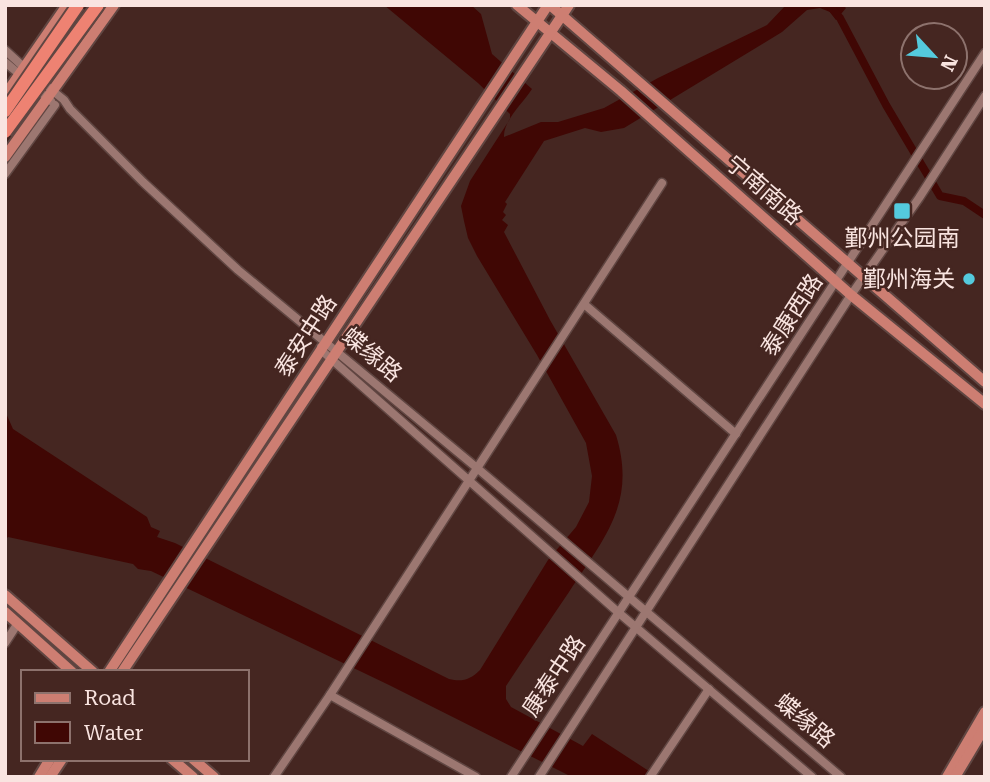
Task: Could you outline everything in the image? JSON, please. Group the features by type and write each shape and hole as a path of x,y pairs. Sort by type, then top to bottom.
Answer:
{"highway":[{"path":"5,111 78,5"},
{"path":"5,132 98,5"}],"main road":[{"path":"5,95 67,5"},
{"path":"5,157 52,98 114,5"},
{"name":"宁南南路","path":"517,5 621,91 851,295 983,402"},
{"name":"宁南南路","path":"549,5 985,382"},
{"name":"泰安中路","path":"191,557 323,343 549,5"},
{"name":"泰安中路","path":"110,670 334,354 569,5"},
{"name":"泰安中路","path":"123,670 173,584"},
{"path":"5,595 91,670"},
{"path":"5,612 70,670"},
{"path":"947,777 985,712"},
{"path":"956,777 985,727"},
{"path":"39,777 49,761"},
{"path":"50,777 61,761"},
{"path":"174,761 193,777"},
{"path":"195,761 214,777"}],"street":[{"path":"5,50 22,71 52,98 70,109"},
{"name":"泰康西路","path":"629,598 985,53"},
{"path":"5,62 22,71"},
{"path":"5,89 22,71"},
{"name":"泰康西路","path":"646,612 851,295 919,198 985,96"},
{"path":"5,174 52,98"},
{"name":"蝶缘路","path":"52,98 64,100 143,182 238,270 323,343 470,480 619,613 813,777"},
{"path":"274,777 344,674 662,183"},
{"path":"584,304 736,434"},
{"name":"蝶缘路","path":"334,354 477,468 841,777"},
{"name":"康泰中路","path":"511,777 629,598"},
{"name":"康泰中路","path":"541,773 646,612"},
{"path":"5,643 18,623"},
{"path":"653,773 709,690"},
{"path":"330,695 476,777"}],"water":[{"path":"384,5 471,5 481,14 492,54 532,89 510,119 510,114 478,83"},
{"path":"786,5 843,5 846,8 836,20 830,12 820,8 807,10 782,32 624,128 601,132 585,128 544,141 505,202 507,204 503,212 506,215 502,220 508,225 504,232 550,320 616,435 622,481 620,500 605,537 506,686 506,699 511,707 583,746 592,734 658,777 572,777 389,685 151,571 138,569 133,564 8,537 5,540 5,411 13,429 147,517 151,527 160,531 157,537 175,543 449,679 466,679 480,670 548,560 576,527 589,502 592,476 586,443 477,256 468,238 464,221 461,206 470,181 509,121 504,137 541,122 558,122 604,108 658,78 767,25"}],"waterway":[{"path":"829,5 840,18 886,105 940,196 964,201 985,215"}],"place":[{"name":"鄞州公园南","path":"902,211"},
{"name":"鄞州海关","path":"969,279"}]}
